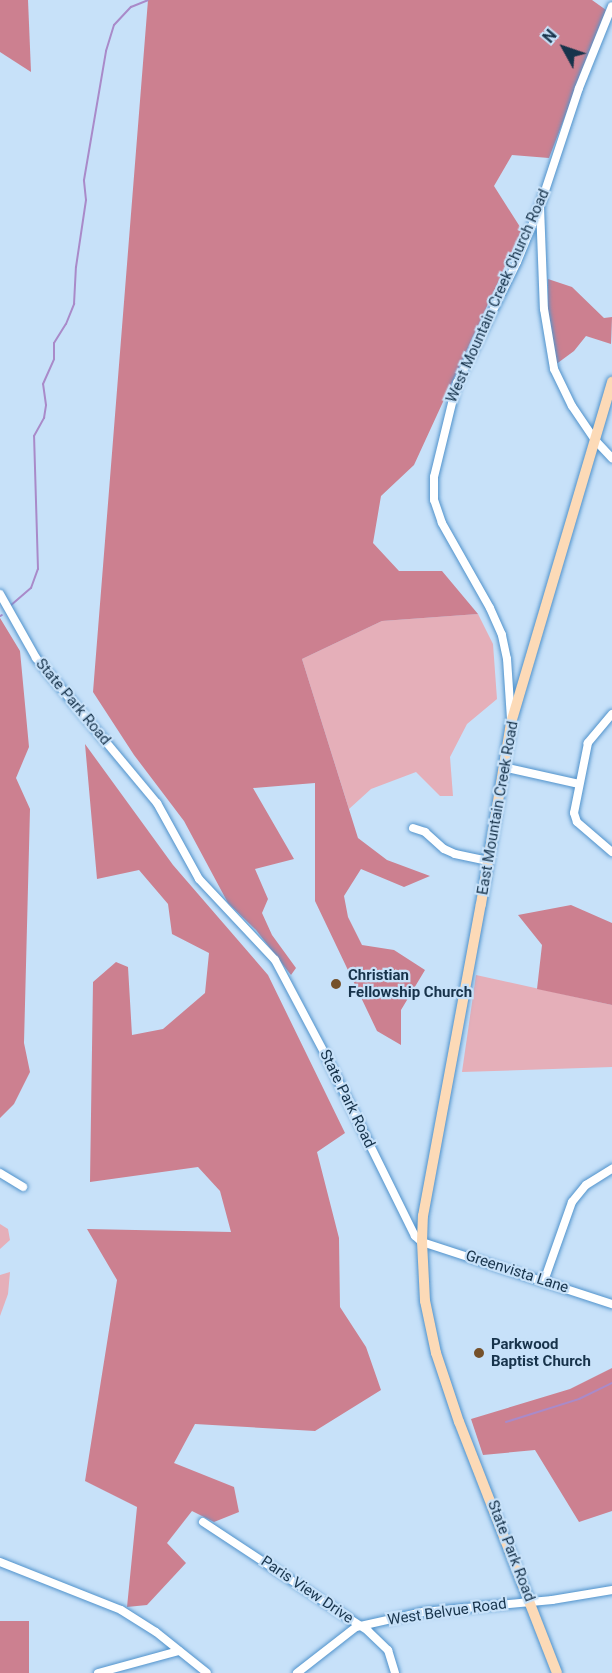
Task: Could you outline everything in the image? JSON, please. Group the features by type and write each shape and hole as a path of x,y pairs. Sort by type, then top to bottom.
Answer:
{"main road":[{"name":"East Mountain Creek Road","path":"422,1242 423,1216 489,861 511,723 612,382"},
{"name":"State Park Road","path":"422,1242 425,1301 436,1353 459,1422 531,1601 557,1673"}],"street":[{"name":"West Mountain Creek Church Road","path":"511,723 507,659 502,635 490,608 441,523 434,500 434,477 457,383 517,262 540,206 579,88 612,6"},
{"path":"540,206 544,309 548,347 562,388 595,440 612,458"},
{"name":"State Park Road","path":"0,594 36,658 157,803 200,879 275,960 324,1052 410,1230 422,1242"},
{"path":"612,714 589,740 574,809 575,819 612,852"},
{"path":"503,767 579,784"},
{"path":"413,828 425,832 444,849 455,855 489,861"},
{"path":"544,1281 572,1202 586,1185 612,1170"},
{"path":"0,1173 23,1187"},
{"name":"Greenvista Lane","path":"422,1242 612,1304"},
{"name":"Paris View Drive","path":"203,1522 383,1643 390,1654 395,1673"},
{"path":"0,1562 122,1610 207,1673"},
{"name":"West Belvue Road","path":"297,1673 348,1631 360,1626 423,1612 612,1590"},
{"path":"98,1673 179,1651"}],"shaded area":[{"path":"0,0 28,0 31,72 0,52"},
{"path":"148,0 592,0 606,10 549,158 512,155 494,186 522,230 414,465 381,496 373,543 399,571 442,571 478,614 382,621 302,659 358,838 387,860 430,876 404,887 361,869 344,896 348,917 362,945 394,950 425,970 401,1010 401,1045 377,1031 315,901 315,783 253,788 294,859 255,869 268,899 262,913 272,935 296,968 291,975 256,930 228,903 184,821 134,755 93,692"},
{"path":"548,279 572,287 604,318 612,317 611,344 586,336 574,351 555,365 548,334"},
{"path":"478,614 493,644 497,699 467,724 450,757 453,796 440,796 416,772 371,789 349,809 302,659 382,621"},
{"path":"0,618 20,651 29,747 16,778 30,809 24,1043 30,1072 14,1104 0,1118"},
{"path":"85,744 173,865 268,975 345,1133 317,1152 339,1238 340,1307 366,1347 381,1390 315,1431 195,1424 174,1463 234,1487 239,1512 214,1522 192,1511 167,1543 186,1563 147,1605 127,1607 137,1507 85,1481 117,1280 87,1229 231,1232 220,1191 198,1167 90,1182 93,982 116,962 128,967 132,1035 163,1029 205,993 209,953 172,934 168,904 139,870 97,879"},
{"path":"571,905 612,923 612,1005 537,989 542,945 518,915"},
{"path":"476,975 612,1005 612,1067 462,1072"},
{"path":"0,1224 8,1229 10,1240 0,1249"},
{"path":"10,1272 8,1294 0,1316 0,1275"},
{"path":"612,1368 612,1511 579,1522 535,1450 483,1455 471,1419 570,1389"},
{"path":"0,1621 29,1621 29,1673 0,1673"}],"waterway":[{"path":"10,606 31,588 38,569 34,436 44,418 46,405 43,384 54,359 54,343 66,324 74,304 76,267 86,200 84,180 106,51 114,25 131,7 148,0"},
{"path":"506,1422 579,1399 612,1383"}],"place":[{"name":"Christian Fellowship Church","path":"336,984"},
{"name":"Parkwood Baptist Church","path":"479,1353"}]}
